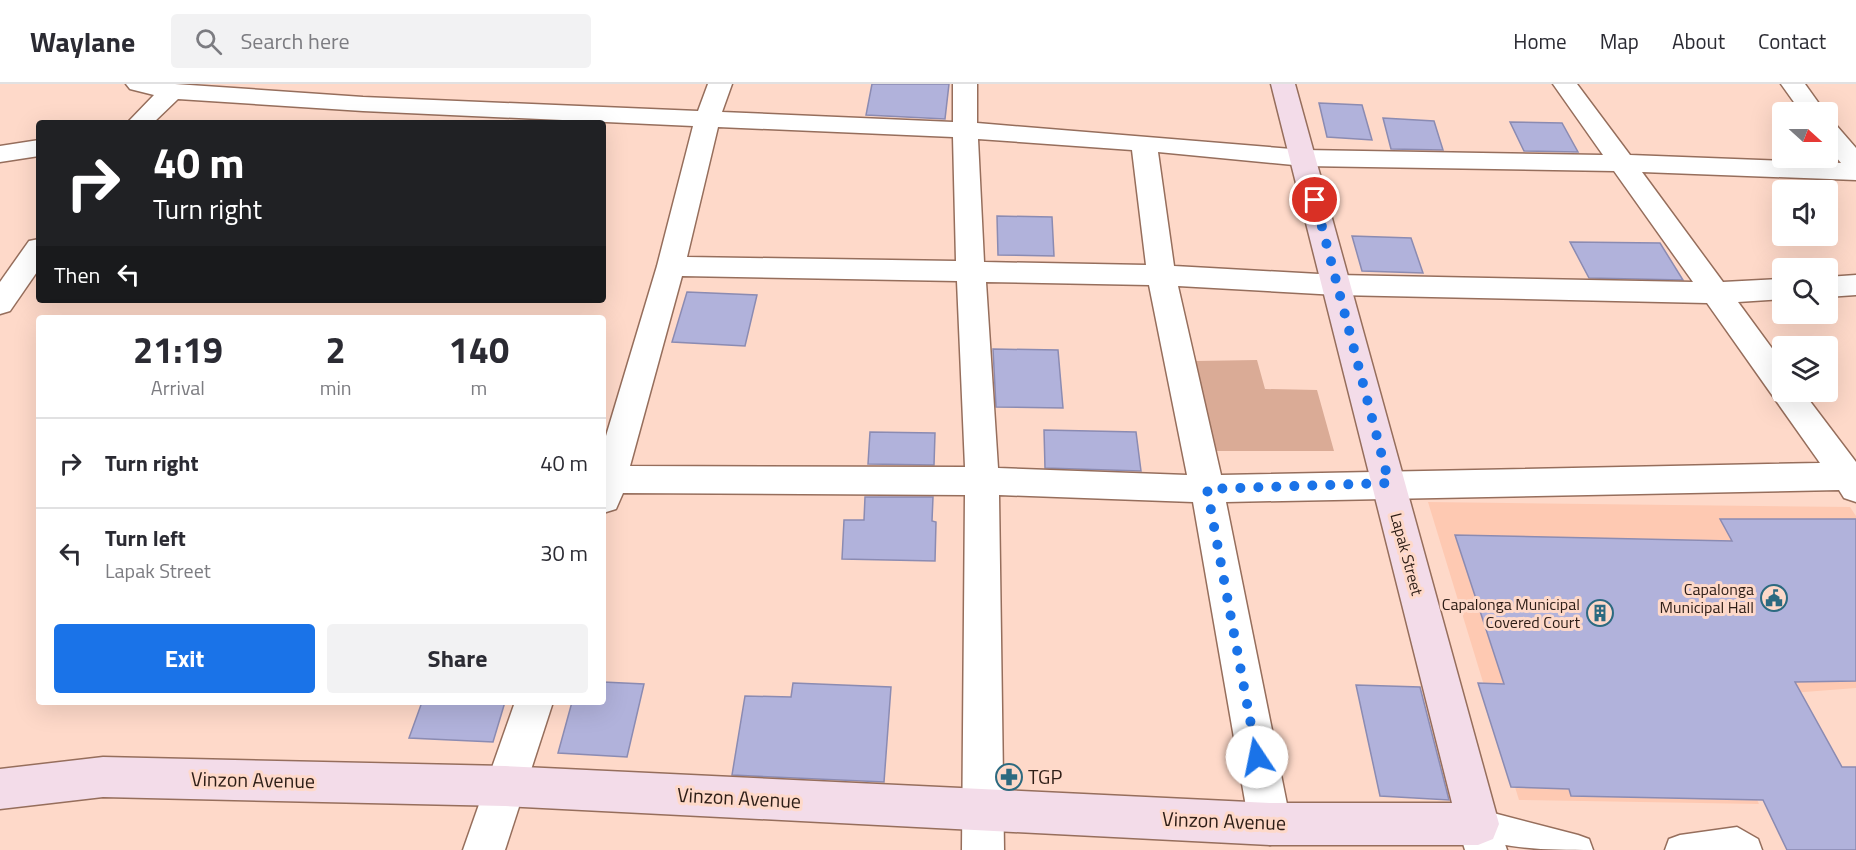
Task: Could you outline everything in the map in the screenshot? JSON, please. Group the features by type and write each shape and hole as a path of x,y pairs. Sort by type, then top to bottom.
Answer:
{"main road":[{"name":"Lapak Street","path":"1283,84 1482,837"},
{"name":"Vinzon Avenue","path":"0,789 103,777 505,786 1270,824 1482,837"}],"street":[{"path":"138,84 172,91 363,104 708,117 964,130 1144,143 1304,158 1622,163 1856,172"},
{"path":"363,104 380,84"},
{"path":"720,84 708,117 671,266 607,490 982,482 1207,489 1389,483 1853,480"},
{"path":"965,84 964,130 982,482 983,850"},
{"path":"1565,84 1772,371"},
{"path":"1793,84 1806,102"},
{"path":"142,120 172,91"},
{"path":"1144,143 1161,275 1207,489 1270,824"},
{"path":"1838,143 1856,164"},
{"path":"0,154 36,148"},
{"path":"5,290 36,252"},
{"path":"671,266 1161,275 1337,285 1716,293 1772,290"},
{"path":"1838,286 1856,285"},
{"path":"1794,402 1853,480"},
{"path":"484,850 533,705"}],"lane":[{"path":"1482,837 1578,850"},
{"path":"1680,850 1737,842 1747,850"}],"shaded area":[{"path":"1257,360 1265,389 1317,390 1334,451 1212,451 1196,361"},
{"path":"1428,502 1850,507 1856,516 1856,688 1713,699 1759,804 1519,800"}],"building":[{"path":"872,84 949,84 945,119 866,115"},
{"path":"1319,103 1362,105 1372,140 1327,137"},
{"path":"1383,118 1434,121 1443,150 1391,149"},
{"path":"1510,122 1562,123 1578,152 1524,151"},
{"path":"997,216 1052,217 1054,256 998,255"},
{"path":"1352,236 1411,238 1423,273 1362,271"},
{"path":"1570,242 1660,243 1683,280 1589,278"},
{"path":"687,292 757,295 745,346 672,342"},
{"path":"993,349 1058,350 1063,408 996,407"},
{"path":"1044,430 1136,432 1141,471 1045,468"},
{"path":"870,432 935,433 934,465 868,464"},
{"path":"865,497 933,497 932,521 936,522 935,561 842,559 844,520 864,520"},
{"path":"1720,519 1856,519 1856,681 1795,682 1842,767 1856,767 1856,850 1787,850 1763,800 1571,796 1569,789 1511,787 1478,683 1504,684 1455,535 1732,541"},
{"path":"606,682 644,684 627,757 558,753 571,705 606,705"},
{"path":"793,683 891,687 884,782 732,775 745,696 791,697"},
{"path":"1356,685 1420,687 1449,800 1380,796"},
{"path":"421,705 504,705 493,742 409,738"}],"place":[{"name":"Capalonga Municipal Hall","path":"1774,598"},
{"name":"Capalonga Municipal Covered Court","path":"1600,613"},
{"name":"TGP","path":"1009,777"}],"route":[{"path":"1257,757 1207,489 1389,483 1315,200"}]}
